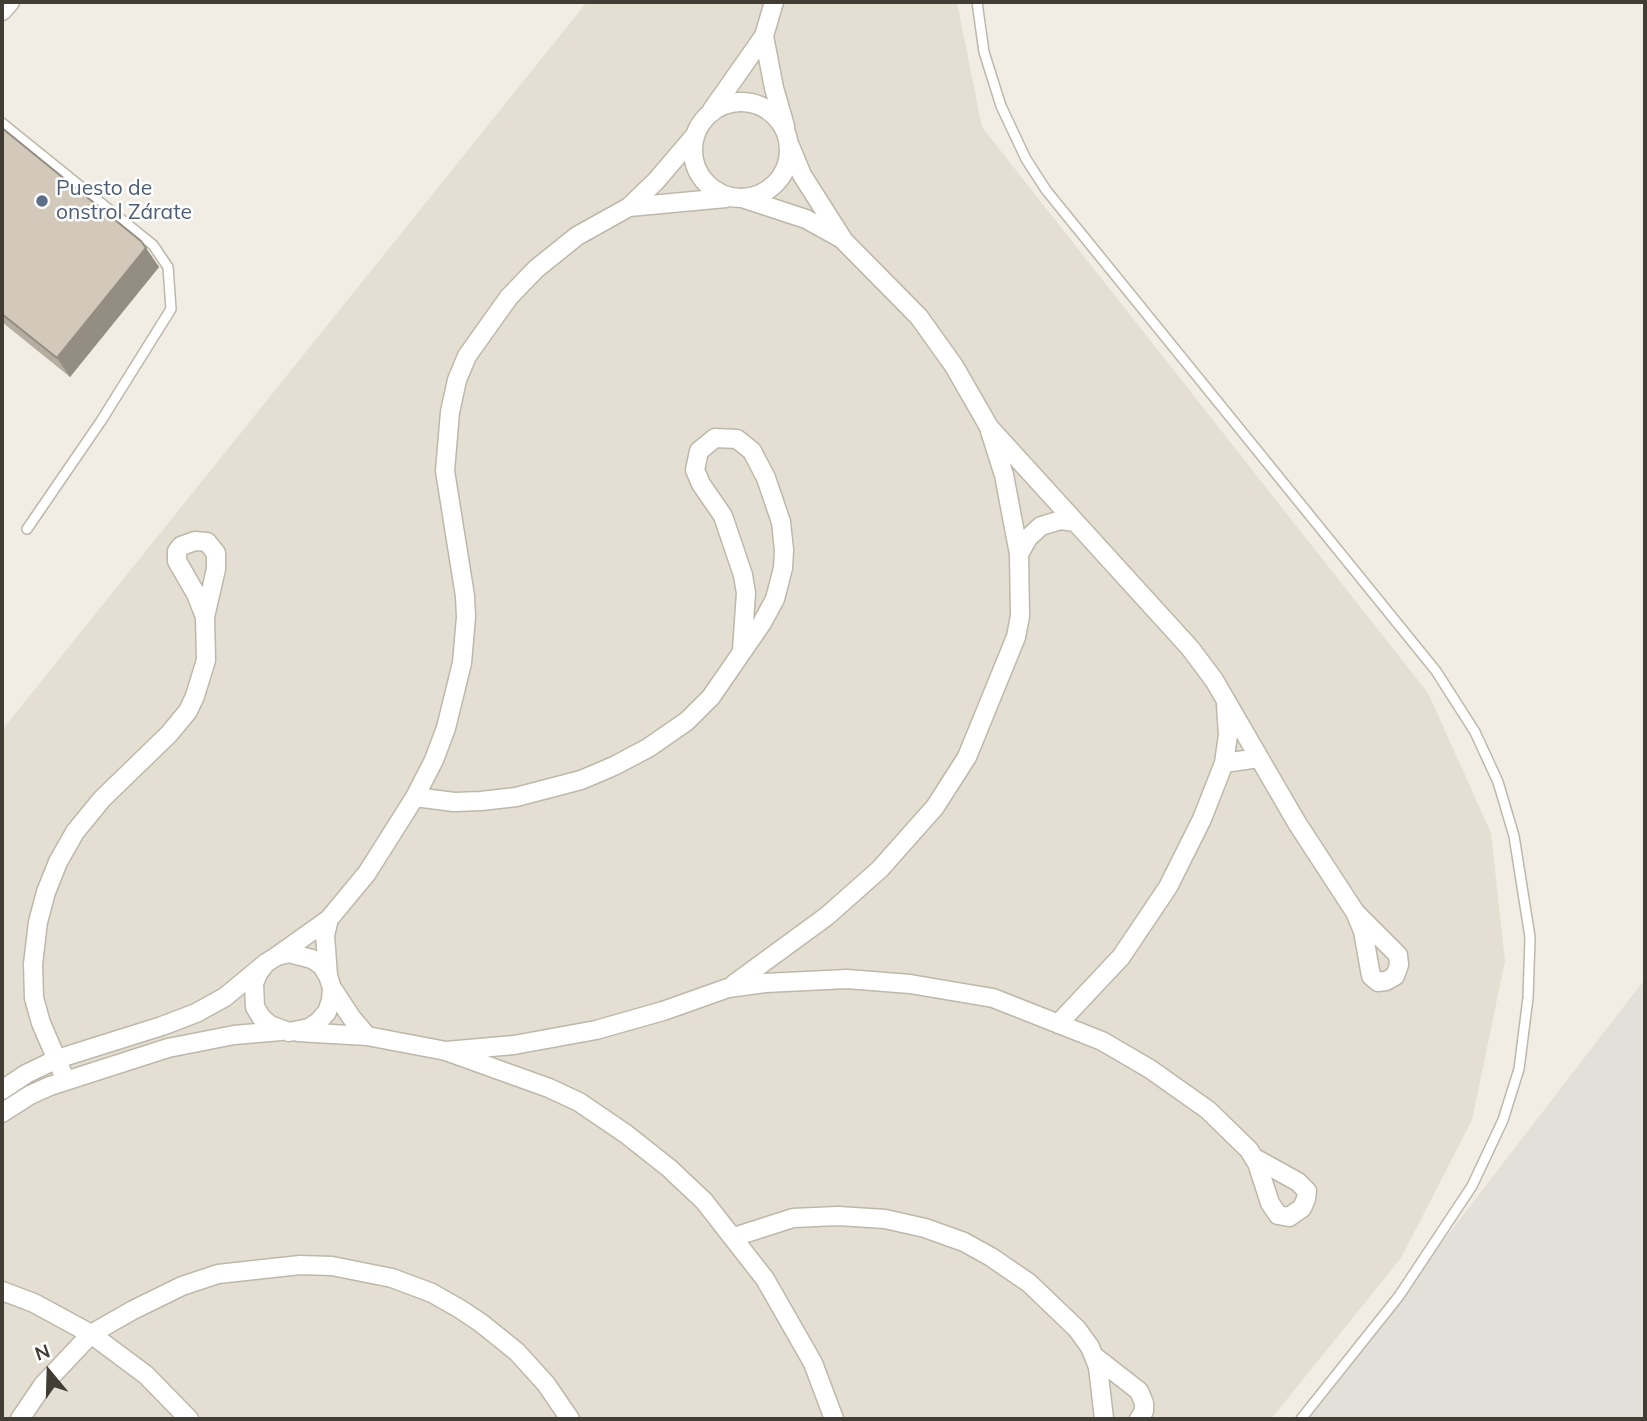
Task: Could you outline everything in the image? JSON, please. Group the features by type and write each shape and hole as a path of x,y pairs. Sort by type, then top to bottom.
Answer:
{"street":[{"path":"2,12 10,2"},
{"path":"2,1090 26,1074 57,1059 162,1026 196,1013 225,997 329,919 367,873 415,797 434,760 446,728 462,663 465,596 445,471 450,412 457,380 467,356 509,297 536,269 576,236 629,207 656,181 695,134 764,36 774,2"},
{"path":"629,207 760,195 773,187 783,175 789,160 788,139 764,36"},
{"path":"709,114 729,104 753,103 767,109 779,119 802,175 844,241 919,317 954,366 989,427 1190,648 1214,680 1297,822 1355,912"},
{"path":"695,134 694,160 698,173 716,192 806,219 844,241"},
{"path":"728,988 827,916 880,869 936,807 967,757 1016,637 1020,617 1019,554 1004,475 989,427"},
{"path":"415,797 454,802 516,797 581,780 648,748 687,721 711,697 741,649 762,623 775,599 783,568 781,522 766,478 752,452 737,439 715,438 699,451 695,470 701,484 723,516 743,575 746,593 741,649"},
{"path":"1019,554 1028,538 1041,526 1060,520 1075,522"},
{"path":"66,1080 41,1023 34,998 33,964 38,922 46,892 58,862 75,832 102,799 150,754 188,711 206,660 205,617"},
{"path":"1058,1024 1121,957 1168,887 1202,819 1223,763 1228,735 1226,702"},
{"path":"1223,763 1259,758"},
{"path":"329,919 325,936 330,982 331,1000 327,1012 319,1021 289,1031 270,1025 255,1007 254,983 259,972 272,960 289,953 301,954 322,966 330,982 351,1017 368,1036"},
{"path":"780,952 782,966 789,982"},
{"path":"446,1051 514,1045 609,1026 663,1011 728,988 847,979 910,984 993,999 1102,1041 1150,1069 1208,1110 1253,1157"},
{"path":"2,1113 30,1095 66,1080 168,1048 234,1035 289,1031 368,1036 446,1051 511,1074 579,1102 670,1168 704,1201 765,1279 788,1317 813,1363 834,1419"},
{"path":"511,1074 514,1045"},
{"path":"734,1237 793,1218 838,1216 885,1219 925,1228 964,1242 1030,1283 1077,1329 1098,1367 1104,1419"},
{"path":"20,1419 43,1385 92,1334 133,1310 170,1292 218,1274 300,1265 363,1271 392,1278 432,1293 481,1323 517,1352 546,1384 570,1419"},
{"path":"2,1291 34,1303 92,1334 146,1375 189,1419"},
{"path":"1094,1356 1139,1391 1144,1402 1144,1411 1139,1419"}],"lane":[{"path":"977,2 984,52 1001,106 1026,159 1046,190 1436,671 1475,732 1498,782 1514,836 1530,937 1519,1069 1503,1120 1472,1186 1399,1296 1304,1418"},
{"path":"2,123 153,245 168,267 170,309 101,421 27,529"}],"shaded area":[{"path":"587,2 957,2 982,127 1428,693 1491,833 1505,961 1472,1120 1401,1258 1271,1419 2,1419 2,730"},
{"path":"1645,979 1645,1419 1306,1419"}],"building":[{"name":"Puesto de onstrol Zárate","path":"2,128 141,241 146,248 57,358 2,314"}],"place":[{"name":"Puesto de onstrol Zárate","path":"42,201"}]}
